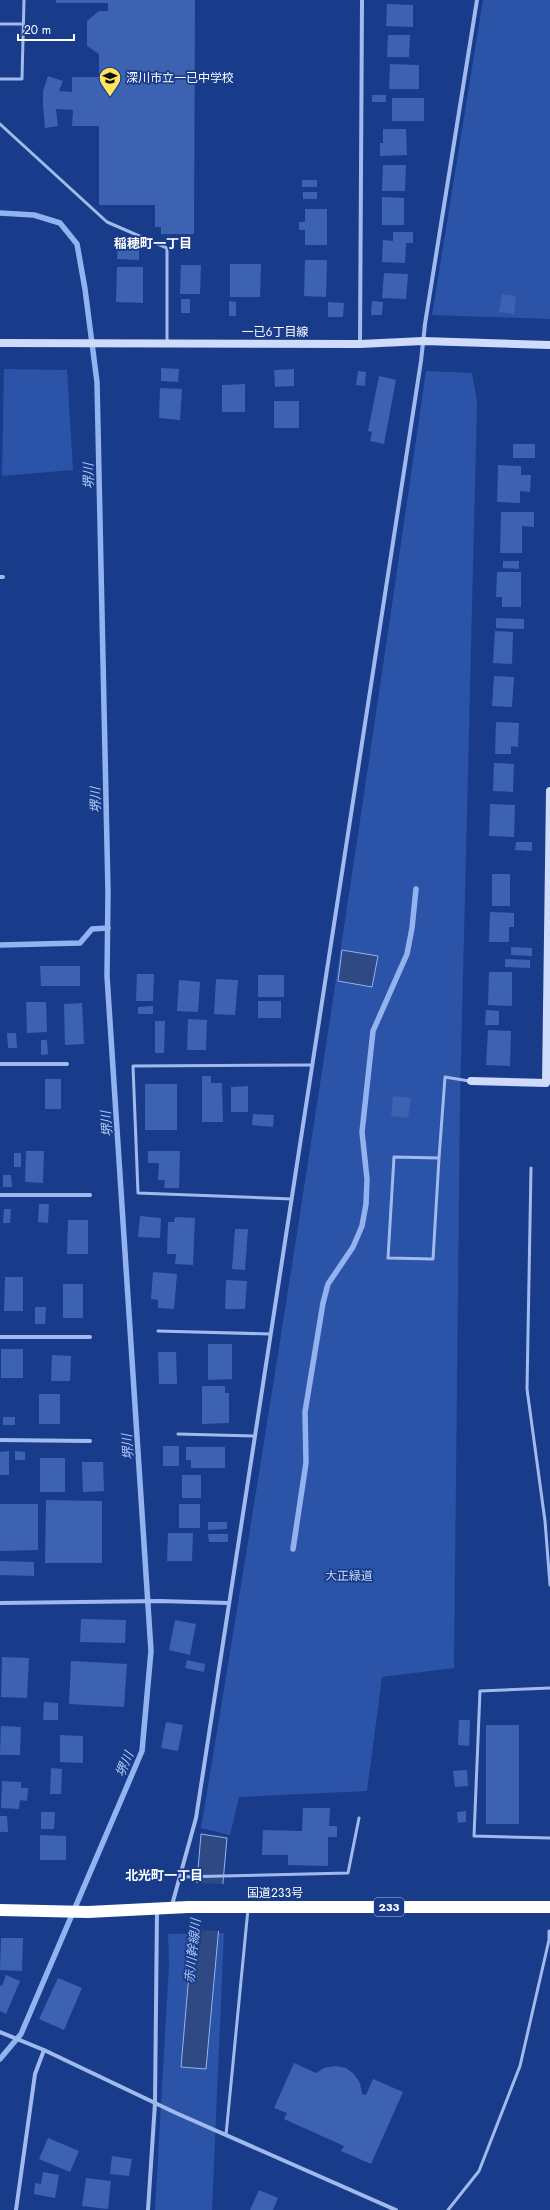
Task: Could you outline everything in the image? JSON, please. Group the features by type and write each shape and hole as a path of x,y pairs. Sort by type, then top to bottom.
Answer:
{"highway":[{"name":"国道233号","path":"0,1910 88,1912 188,1907 550,1908"}],"street":[{"path":"360,344 362,0"},
{"path":"171,1908 196,1818 423,341 477,0"},
{"name":"一已６丁目線","path":"0,343 106,342 360,344 423,341 550,345"},
{"path":"471,1081 546,1083 550,791"},
{"path":"0,1064 67,1064"},
{"path":"0,1195 90,1195"},
{"path":"0,1337 90,1337"},
{"path":"0,1440 90,1440"},
{"path":"0,1603 160,1601 228,1603"},
{"path":"148,2210 155,2103 157,1908"},
{"path":"0,2032 44,2050 155,2103 396,2210"},
{"path":"16,2210 35,2074 44,2050"}],"lane":[{"path":"0,79 22,79 24,0"},
{"path":"0,24 23,24"},
{"path":"0,124 107,222 167,248 168,343"},
{"path":"292,1199 138,1193 133,1066 312,1065"},
{"path":"439,1158 394,1157 388,1258 433,1259 445,1077 471,1081"},
{"path":"531,1168 527,1389 545,1521 550,1585"},
{"path":"158,1331 270,1334"},
{"path":"178,1434 254,1436"},
{"path":"550,1688 480,1691 474,1836 550,1838"},
{"path":"179,1877 348,1873 359,1818"},
{"path":"226,2135 248,1908"},
{"path":"448,2210 479,2171 520,2066 549,1940 549,1931"}],"green space":[{"path":"483,0 550,0 550,319 432,315"},
{"path":"4,369 67,370 73,470 2,476"},
{"name":"大正緑道","path":"426,371 472,373 477,402 460,1100 454,1668 382,1677 367,1791 239,1797 230,1835 201,1828 318,1100"},
{"path":"224,1933 212,2210 155,2210 169,1965 168,1934"}],"water":[{"path":"342,950 378,956 372,987 338,981"},
{"name":"赤川幹線川","path":"201,1834 227,1838 206,2069 181,2067"}],"pier":[{"path":"194,1883 225,1884 220,1931 190,1930"}],"building":[{"path":"56,0 195,0 194,234 161,234 161,227 155,227 155,205 99,205 99,126 72,126 73,110 56,109 58,126 45,128 43,91 48,76 63,81 59,91 72,92 72,77 99,77 99,54 87,46 87,21 99,11 108,11 108,3 56,3"},
{"path":"387,4 413,5 413,27 386,26"},
{"path":"388,35 410,35 409,57 387,57"},
{"path":"390,64 419,65 419,89 389,89"},
{"path":"372,95 386,95 386,102 372,102"},
{"path":"392,98 424,98 424,121 392,121"},
{"path":"383,129 406,129 407,155 380,156 380,143 383,143"},
{"path":"383,165 406,165 405,191 382,191"},
{"path":"302,180 317,180 317,187 302,187"},
{"path":"303,192 317,192 317,199 303,199"},
{"path":"382,197 404,198 404,225 382,225"},
{"path":"305,209 327,209 327,245 305,245 305,230 299,230 299,222 305,222"},
{"path":"393,232 413,232 413,243 406,243 405,263 382,262 383,240 393,241"},
{"path":"118,245 139,245 139,260 117,259"},
{"path":"305,260 327,260 326,297 304,296"},
{"path":"230,264 261,264 260,297 230,297"},
{"path":"181,265 201,265 200,294 180,294"},
{"path":"117,267 143,267 143,303 116,302"},
{"path":"384,273 408,274 406,299 382,298"},
{"path":"502,294 516,296 514,314 499,312"},
{"path":"181,299 190,299 190,313 181,313"},
{"path":"229,301 236,302 236,316 229,316"},
{"path":"372,301 383,302 382,315 371,315"},
{"path":"328,302 344,303 343,317 328,317"},
{"path":"161,368 179,369 178,382 161,381"},
{"path":"294,369 294,386 275,387 274,370"},
{"path":"358,371 366,372 365,386 356,385"},
{"path":"379,376 396,380 384,444 370,441 372,432 368,431"},
{"path":"245,384 245,412 222,412 222,385"},
{"path":"160,388 182,389 180,420 159,418"},
{"path":"274,401 299,401 299,428 274,428"},
{"path":"513,444 535,444 535,458 513,458"},
{"path":"498,465 521,466 521,475 531,475 530,492 520,491 520,503 497,502"},
{"path":"501,512 534,512 534,527 522,526 522,553 500,553"},
{"path":"503,561 519,561 519,569 503,568"},
{"path":"497,572 521,572 521,607 502,607 502,597 496,597"},
{"path":"496,618 524,619 524,629 496,628"},
{"path":"495,631 513,632 512,664 493,663"},
{"path":"494,676 514,677 512,707 492,706"},
{"path":"496,722 519,723 518,747 511,746 511,754 495,754"},
{"path":"494,763 514,764 513,792 493,791"},
{"path":"490,804 515,805 514,837 489,836"},
{"path":"516,842 532,842 532,851 515,850"},
{"path":"492,874 510,874 510,906 492,906"},
{"path":"490,912 514,913 514,927 509,927 509,942 489,942"},
{"path":"511,947 532,948 532,956 511,955"},
{"path":"505,959 530,960 530,968 505,967"},
{"path":"40,966 80,966 80,986 41,986"},
{"path":"489,972 512,972 512,1006 488,1005"},
{"path":"137,974 154,974 153,1001 136,1001"},
{"path":"258,975 284,975 284,997 258,997"},
{"path":"216,979 238,980 235,1015 214,1014"},
{"path":"179,980 200,982 198,1012 177,1011"},
{"path":"258,1001 281,1001 281,1018 258,1018"},
{"path":"26,1002 46,1002 47,1032 27,1033"},
{"path":"82,1003 84,1044 65,1045 64,1004"},
{"path":"153,1006 153,1014 138,1014 138,1007"},
{"path":"486,1010 499,1011 499,1025 485,1025"},
{"path":"188,1019 207,1020 206,1050 187,1050"},
{"path":"155,1021 165,1021 164,1053 155,1053"},
{"path":"488,1030 511,1031 510,1066 486,1065"},
{"path":"7,1033 16,1033 17,1048 8,1048"},
{"path":"41,1040 47,1040 48,1054 41,1055"},
{"path":"202,1076 211,1076 211,1083 222,1083 223,1122 202,1122"},
{"path":"45,1079 61,1079 61,1109 45,1109"},
{"path":"145,1084 177,1084 177,1130 145,1130"},
{"path":"248,1086 248,1112 231,1112 231,1087"},
{"path":"393,1096 411,1098 408,1118 391,1116"},
{"path":"253,1114 274,1115 273,1127 252,1125"},
{"path":"26,1151 44,1151 43,1183 25,1182"},
{"path":"148,1151 180,1151 179,1188 164,1188 165,1180 158,1180 159,1163 148,1163"},
{"path":"14,1153 21,1153 21,1167 14,1167"},
{"path":"3,1175 11,1175 12,1187 3,1187"},
{"path":"39,1204 49,1204 48,1223 38,1222"},
{"path":"4,1209 11,1209 10,1223 3,1223"},
{"path":"140,1216 161,1218 160,1238 138,1237"},
{"path":"175,1217 195,1218 193,1265 175,1264 176,1254 167,1254 168,1222 174,1222"},
{"path":"68,1220 88,1220 88,1254 67,1254"},
{"path":"235,1229 248,1229 245,1270 232,1269"},
{"path":"153,1272 177,1274 174,1309 158,1308 158,1300 151,1299"},
{"path":"5,1277 23,1277 23,1311 4,1311"},
{"path":"226,1280 247,1281 245,1309 225,1309"},
{"path":"63,1284 83,1284 83,1318 63,1318"},
{"path":"35,1307 46,1307 45,1324 35,1324"},
{"path":"208,1344 232,1344 232,1379 208,1380"},
{"path":"1,1349 23,1349 23,1378 1,1378"},
{"path":"158,1352 176,1352 177,1384 159,1384"},
{"path":"52,1355 71,1356 70,1381 51,1381"},
{"path":"202,1386 225,1386 225,1393 229,1393 229,1423 202,1424"},
{"path":"39,1394 60,1394 60,1424 39,1424"},
{"path":"3,1417 15,1417 15,1425 3,1425"},
{"path":"163,1446 179,1446 179,1466 163,1466"},
{"path":"186,1447 225,1447 225,1468 191,1468 191,1460 186,1460"},
{"path":"9,1451 9,1475 0,1475 0,1452"},
{"path":"15,1451 25,1452 25,1460 15,1460"},
{"path":"40,1458 65,1458 65,1492 40,1492"},
{"path":"82,1462 103,1462 104,1491 83,1492"},
{"path":"182,1475 201,1475 201,1498 182,1498"},
{"path":"46,1500 102,1501 102,1563 45,1563"},
{"path":"0,1504 38,1504 38,1550 0,1551"},
{"path":"179,1504 200,1504 200,1528 179,1528"},
{"path":"208,1522 227,1522 227,1529 208,1530"},
{"path":"168,1533 193,1533 192,1561 167,1561"},
{"path":"208,1534 228,1534 228,1542 209,1542"},
{"path":"0,1561 34,1562 34,1576 0,1575"},
{"path":"81,1619 126,1620 125,1643 80,1642"},
{"path":"175,1620 196,1624 190,1655 169,1650"},
{"path":"2,1657 29,1658 27,1698 1,1697"},
{"path":"187,1660 205,1664 204,1672 185,1668"},
{"path":"71,1661 127,1664 124,1707 69,1704"},
{"path":"44,1702 58,1703 58,1720 43,1720"},
{"path":"459,1720 470,1720 469,1746 458,1745"},
{"path":"166,1722 183,1725 178,1751 161,1748"},
{"path":"486,1725 519,1725 519,1824 486,1824"},
{"path":"1,1726 21,1727 20,1755 0,1755"},
{"path":"60,1735 83,1736 83,1763 60,1762"},
{"path":"51,1768 62,1769 61,1794 50,1794"},
{"path":"467,1770 468,1786 455,1787 453,1771"},
{"path":"2,1781 21,1782 21,1788 28,1788 27,1801 20,1800 19,1809 1,1808"},
{"path":"303,1808 330,1808 329,1826 337,1826 337,1837 328,1837 328,1866 288,1865 288,1855 262,1855 263,1830 302,1831"},
{"path":"466,1811 466,1822 458,1823 457,1812"},
{"path":"41,1812 55,1812 54,1829 41,1829"},
{"path":"0,1816 7,1816 8,1832 0,1832"},
{"path":"40,1835 66,1836 66,1860 40,1860"},
{"path":"1,1938 23,1938 22,1971 0,1970"},
{"path":"6,1975 20,1981 6,2014 0,2011 0,1985 2,1986"},
{"path":"58,1978 82,1988 64,2030 39,2019"},
{"path":"294,2063 316,2073 324,2068 335,2066 346,2068 354,2074 360,2083 362,2094 366,2095 373,2079 403,2092 371,2164 341,2151 344,2146 284,2119 287,2113 274,2108"},
{"path":"48,2138 79,2151 70,2172 39,2159"},
{"path":"112,2156 132,2159 129,2176 110,2174"},
{"path":"43,2172 59,2175 55,2198 34,2194 35,2183 41,2184"},
{"path":"86,2178 111,2181 108,2209 82,2206"},
{"path":"259,2190 278,2198 273,2210 250,2210"}],"waterway":[{"name":"堺川","path":"0,213 34,215 60,223 77,244 85,289 97,382 108,892 107,976 151,1651 142,1751 21,2034 0,2059"},
{"path":"293,1549 306,1463 305,1412 323,1303 328,1284 353,1247 362,1226 366,1204 367,1179 362,1132 373,1031 407,954 412,928 416,889"},
{"path":"0,945 80,943 92,929 108,928"}],"place":[{"name":"深川市立一已中学校","path":"110,98"}],"district":[{"name":"稲穂町一丁目","path":"153,243"},
{"name":"北光町一丁目","path":"164,1875"}]}
